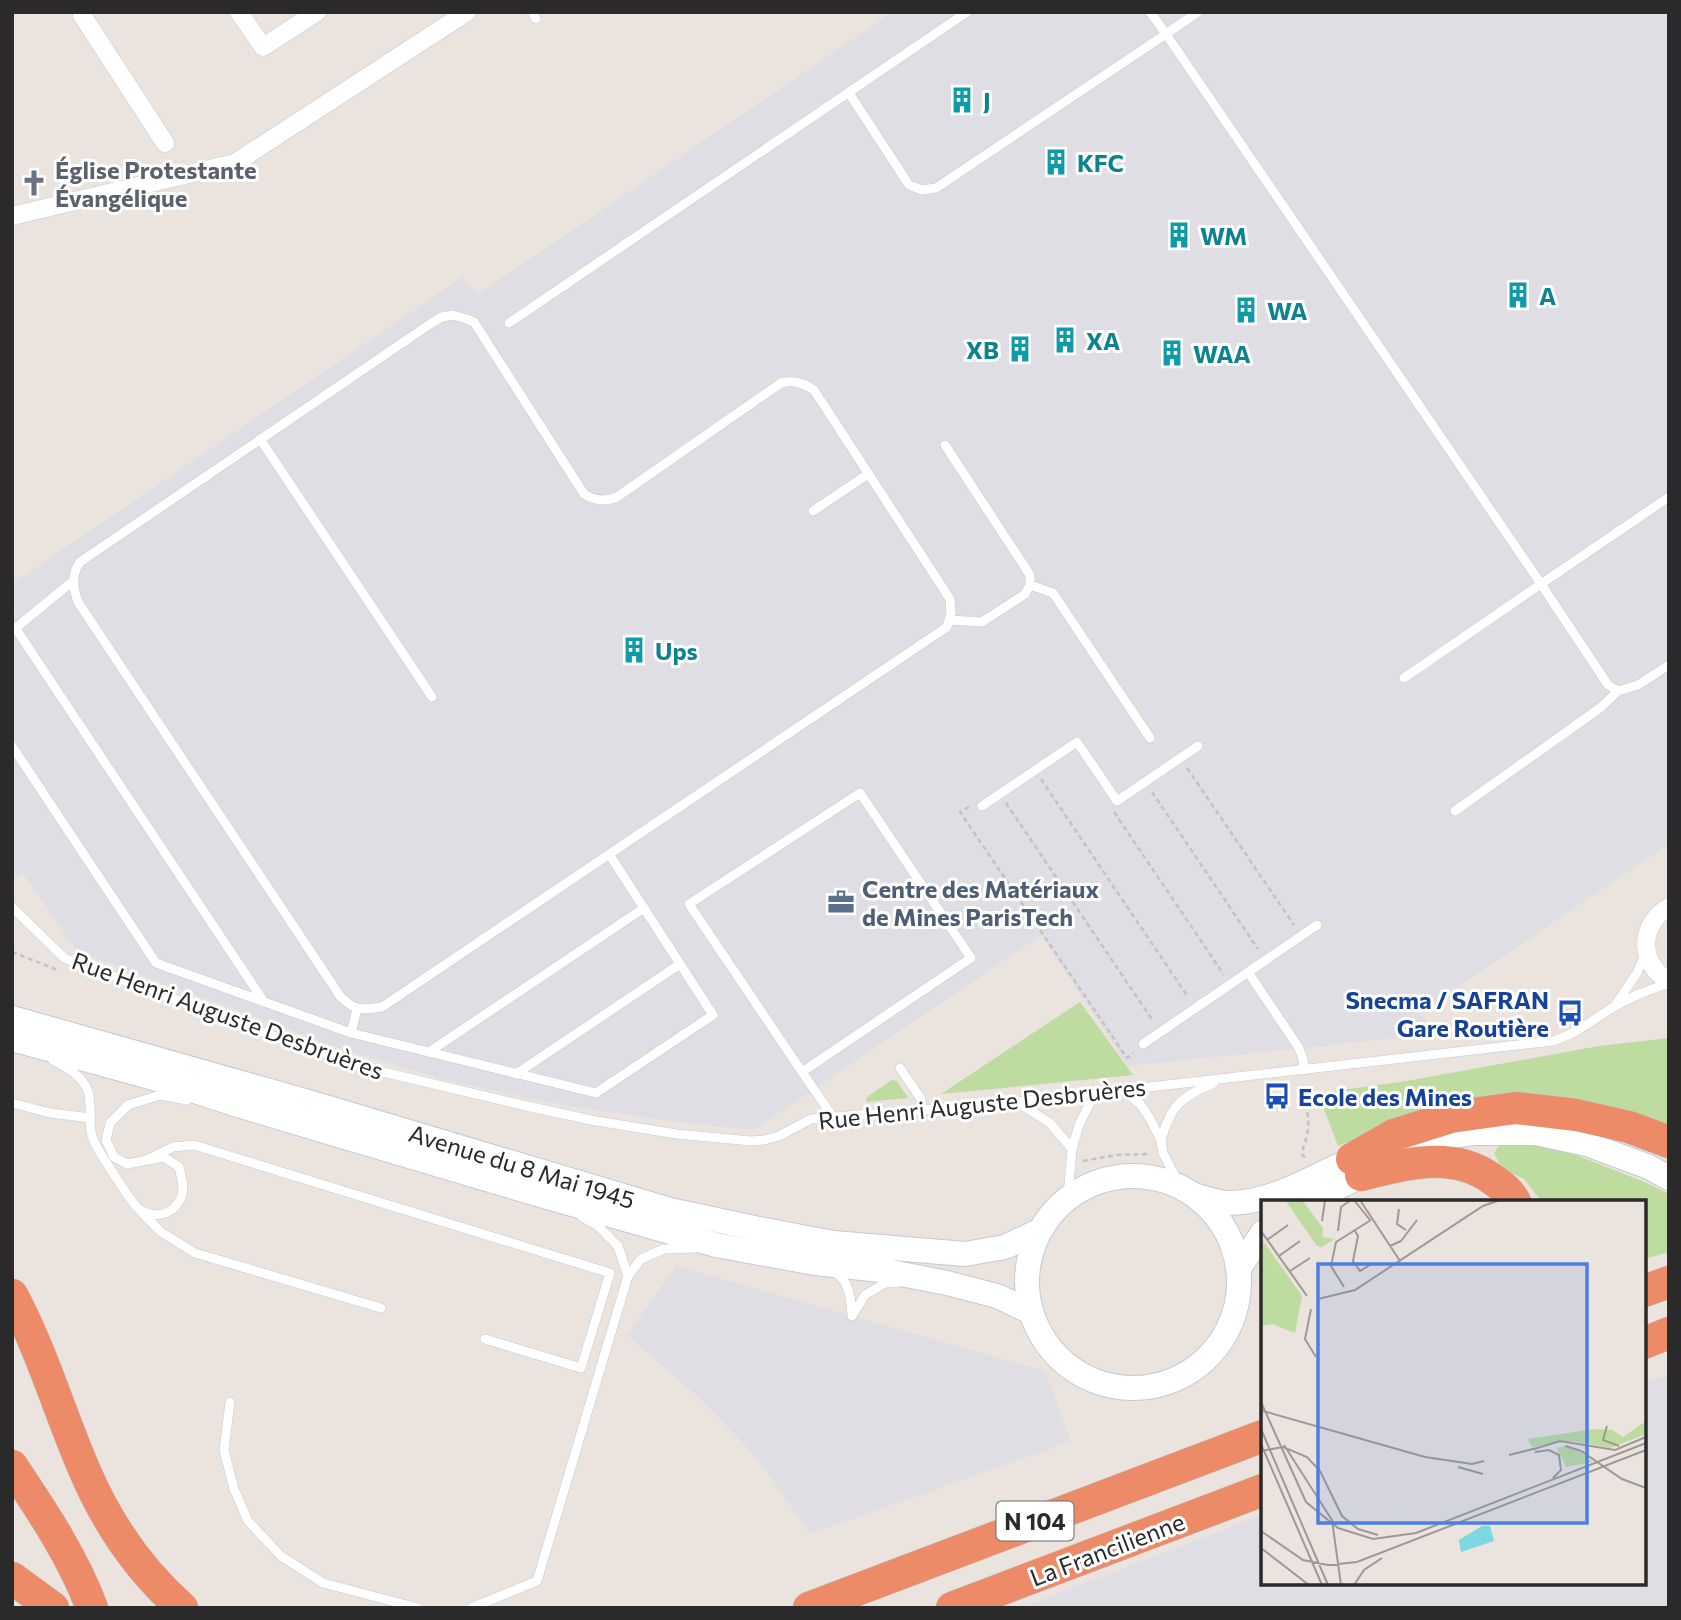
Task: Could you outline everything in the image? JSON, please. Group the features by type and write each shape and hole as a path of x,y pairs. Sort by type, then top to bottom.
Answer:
{"highway":[{"path":"1357,1167 1394,1135 1451,1117 1516,1108 1576,1115 1629,1128 1669,1142"},
{"path":"1357,1167 1443,1161 1481,1171 1509,1192 1514,1200"},
{"path":"1646,1290 1669,1282"},
{"path":"12,1296 40,1353 73,1442 98,1498 131,1553 168,1596 182,1608"},
{"path":"1646,1342 1669,1333"},
{"name":"La Francilienne","path":"808,1608 1261,1437"},
{"path":"12,1466 59,1540 92,1608"},
{"name":"La Francilienne","path":"952,1608 1261,1491"},
{"path":"12,1578 52,1608"}],"main road":[{"name":"Avenue du 8 Mai 1945","path":"12,1018 312,1103 670,1210 759,1230 833,1243 965,1254 1005,1247 1039,1231"},
{"name":"Avenue du 8 Mai 1945","path":"12,1041 164,1081 716,1245 815,1263 881,1270 947,1283 997,1296 1031,1312"},
{"name":"Avenue du 8 Mai 1945","path":"1313,1200 1357,1167 1410,1141 1473,1133 1536,1133 1587,1144 1649,1167 1669,1178"},
{"name":"Avenue du 8 Mai 1945","path":"1188,1191 1217,1216 1232,1240 1239,1268 1239,1297 1231,1325 1216,1349 1195,1368 1169,1382 1141,1388 1112,1386 1085,1377 1062,1361 1043,1339 1031,1312 1026,1285 1029,1257 1039,1231 1068,1197 1093,1183 1122,1175 1152,1177 1228,1203 1265,1198 1357,1167 1434,1147 1484,1141 1544,1145 1597,1159 1650,1180 1669,1191"},
{"path":"1239,1268 1261,1235"}],"street":[{"path":"82,12 165,142"},
{"path":"239,12 263,47 317,12"},
{"path":"12,216 235,163 467,12"},
{"name":"Rue Henri Auguste Desbruères","path":"1669,907 1655,918 1648,930 1646,944 1648,958 1655,970 1669,982"}],"lane":[{"path":"509,323 967,12"},
{"path":"1150,12 1608,685 1618,691"},
{"path":"849,93 909,185 922,190 936,188 1198,12"},
{"path":"453,315 474,322 584,494 592,499 600,501 617,497 781,383 789,381 814,390 868,474 950,599 950,620 947,627 382,1007 357,1009 347,1004 340,996 78,602 74,592 74,570 80,562 433,322 453,315"},
{"path":"260,439 432,696"},
{"path":"945,445 1030,575 1030,585 1025,594 982,622 950,620"},
{"path":"813,511 868,474"},
{"path":"1404,678 1669,497"},
{"path":"73,582 14,630 264,1002"},
{"path":"1030,585 1053,593 1150,737"},
{"path":"1455,811 1600,708 1618,691 1638,685 1669,664"},
{"path":"982,806 1076,741 1117,801 1198,746"},
{"path":"12,746 156,963 351,1033 596,1094 713,1015 609,854"},
{"path":"802,1072 971,958 860,793 689,904 802,1072 833,1117"},
{"name":"Rue Henri Auguste Desbruères","path":"12,906 64,958 311,1050 383,1072 596,1121 677,1134 751,1141 779,1136 811,1119 1017,1102 1553,1041 1572,1035 1614,1006 1669,982"},
{"path":"429,1052 644,908"},
{"path":"1143,1044 1317,925"},
{"name":"Rue Henri Auguste Desbruères","path":"1614,1006 1637,972 1647,951"},
{"path":"516,1074 680,964"},
{"path":"1248,972 1299,1048 1304,1070"},
{"path":"351,1033 357,1009"},
{"path":"12,1041 52,1059 79,1076 88,1092 91,1137 138,1209 161,1232 195,1253 381,1308"},
{"path":"900,1068 921,1099 922,1111"},
{"path":"1161,1140 1166,1124 1182,1099 1224,1079"},
{"path":"1123,1090 1140,1104 1149,1117 1161,1140 1163,1153 1188,1191"},
{"path":"1068,1197 1072,1149 1079,1125 1095,1093"},
{"path":"138,1209 155,1216 171,1211 181,1200 183,1186 179,1167 164,1157 127,1164 114,1157 106,1140 110,1123 128,1105 160,1095 203,1103 242,1106"},
{"path":"1017,1102 1050,1123 1072,1149"},
{"path":"12,1103 50,1113 91,1118"},
{"path":"144,1161 173,1147 194,1145 610,1273 581,1368 485,1339"},
{"path":"537,1194 597,1225 618,1246 628,1276"},
{"path":"471,1608 537,1581 628,1276 642,1259 664,1249 716,1245"},
{"path":"815,1263 839,1275 850,1293 852,1316 865,1295 887,1282 947,1283"},
{"path":"230,1402 224,1450 234,1489 248,1521 281,1556 323,1583 418,1608"}],"path":[{"path":"1180,758 1301,936"},
{"path":"1034,770 1196,1008"},
{"path":"1145,782 1266,960"},
{"path":"1112,793 1104,798 1231,984"},
{"path":"1000,794 1161,1032"},
{"path":"969,803 971,805 960,812 1127,1058 1143,1044"},
{"path":"1302,1096 1309,1125 1302,1152 1308,1159"},
{"path":"1070,1163 1116,1154 1163,1153"}],"shaded area":[{"path":"893,12 1669,12 1669,844 1419,1013 1436,1034 1128,1066 1041,935 754,1130 594,1110 442,1079 342,1049 77,951 23,873 12,879 12,613 16,610 12,603 12,584 463,277 477,295"},
{"path":"676,1266 1045,1371 1071,1441 810,1534 771,1477 745,1445 697,1396 627,1335"},
{"path":"1669,1376 1669,1608 1020,1608 1261,1516 1261,1585 1646,1585 1646,1382"}],"green space":[{"path":"1080,1002 1133,1075 941,1094"},
{"path":"1669,1038 1669,1128 1389,1126 1338,1146 1318,1093 1401,1082 1599,1046"},
{"path":"892,1080 897,1081 908,1098 866,1102 867,1097"},
{"path":"1503,1140 1538,1140 1669,1194 1669,1252 1646,1258 1646,1200 1540,1200 1524,1179 1502,1169 1494,1153"}],"place":[{"name":"J","path":"962,100"},
{"name":"KFC","path":"1056,162"},
{"name":"Église Protestante Évangélique","path":"34,183"},
{"name":"WM","path":"1179,235"},
{"name":"A","path":"1518,295"},
{"name":"WA","path":"1246,310"},
{"name":"XA","path":"1065,340"},
{"name":"XB","path":"1020,349"},
{"name":"WAA","path":"1172,353"},
{"name":"Ups","path":"634,650"},
{"name":"Centre des Matériaux de Mines ParisTech","path":"841,902"},
{"name":"Snecma / SAFRAN Gare Routière","path":"1570,1013"},
{"name":"Ecole des Mines","path":"1277,1096"}]}
